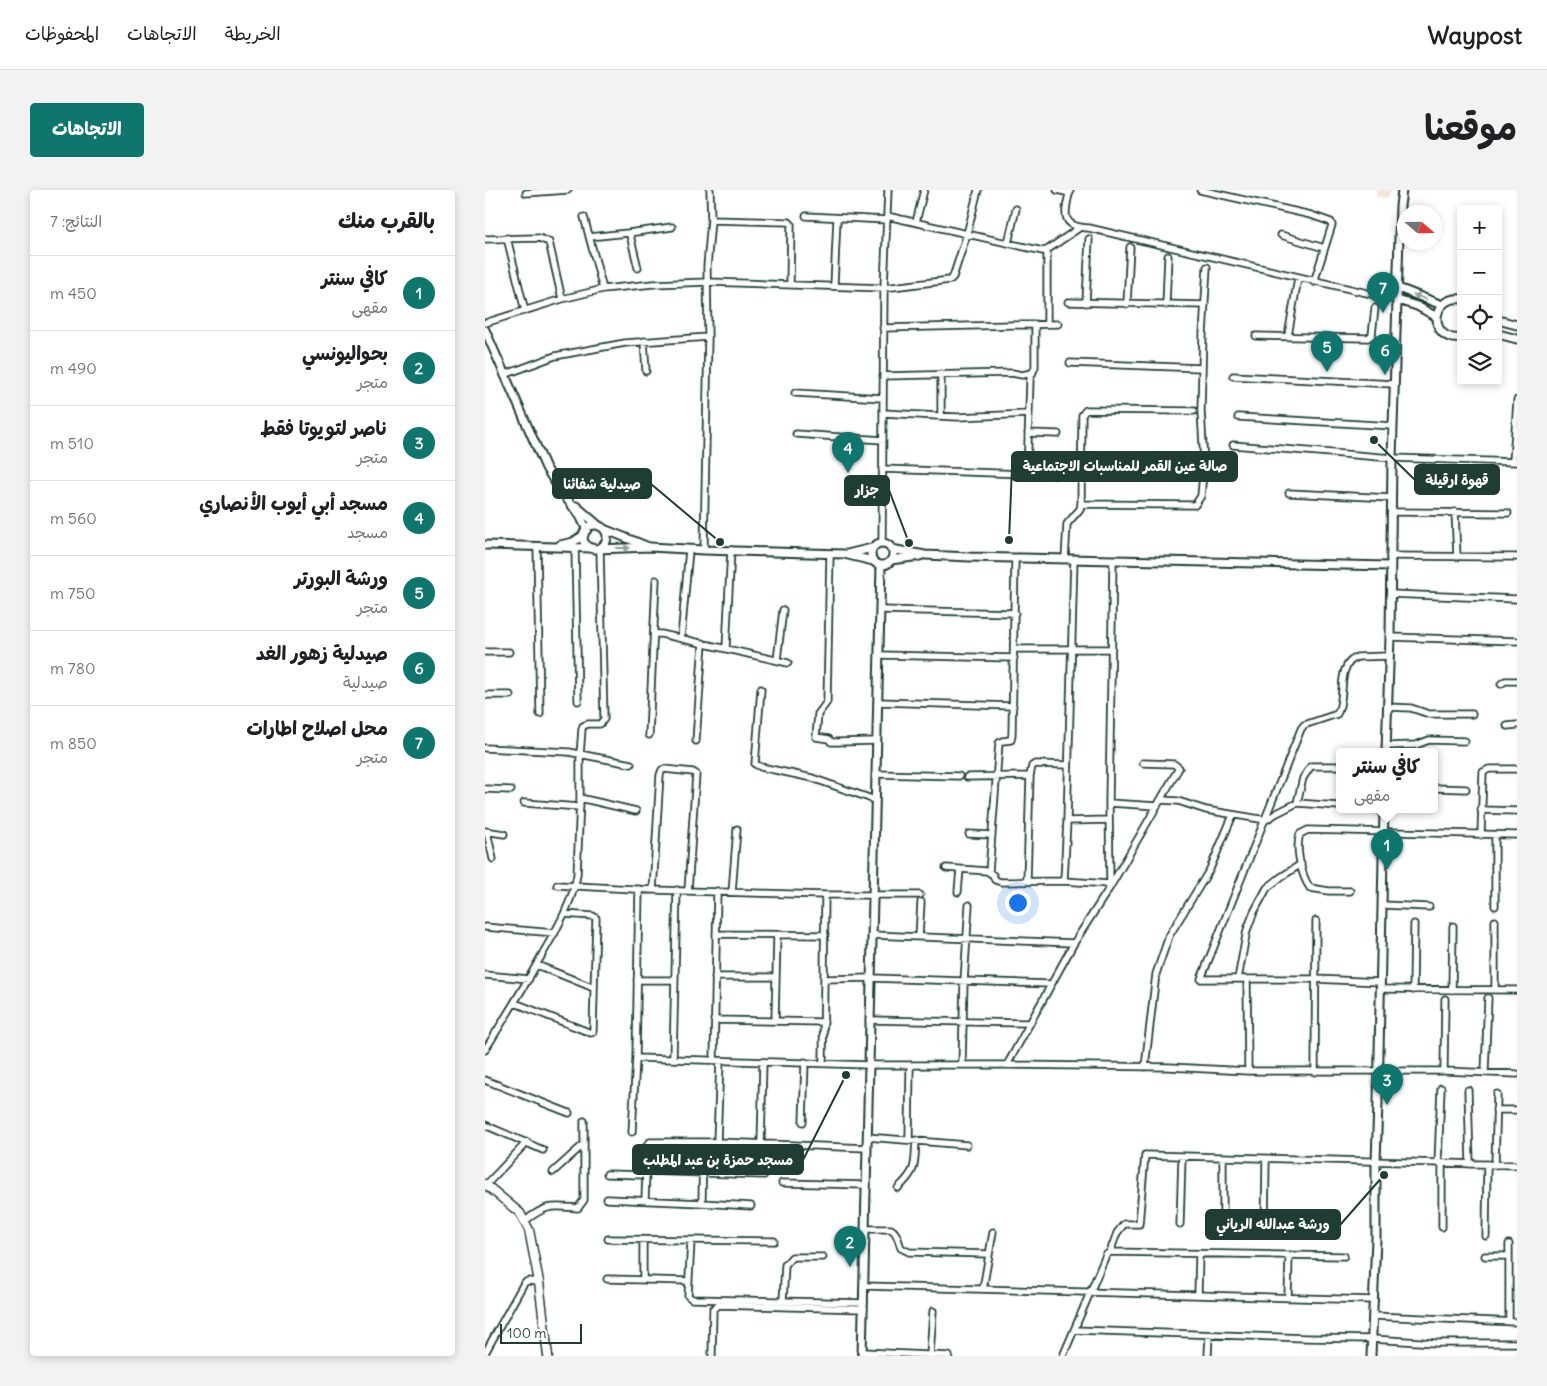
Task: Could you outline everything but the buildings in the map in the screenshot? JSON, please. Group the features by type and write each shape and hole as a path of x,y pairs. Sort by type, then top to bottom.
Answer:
{"main road":[{"path":"485,1185 513,1206 525,1221 532,1238 547,1356"}],"street":[{"path":"526,193 568,190"},
{"path":"704,550 708,337 707,267 711,220 710,190"},
{"path":"882,543 883,328 888,190"},
{"path":"916,222 924,190"},
{"path":"485,323 562,299 603,289 653,284 708,282 884,288 950,280 953,277 967,234 978,190"},
{"path":"1057,190 1070,191 1065,216 1067,221 1079,228 1089,228 1397,300 1417,306 1437,317"},
{"path":"1201,190 1330,221 1332,225 1314,282"},
{"path":"1386,748 1394,384 1402,190"},
{"path":"1008,243 1016,209"},
{"path":"806,216 887,218 916,222 1043,251 1079,228"},
{"path":"584,217 603,289"},
{"path":"834,286 837,218"},
{"path":"711,220 789,222 791,224 790,285"},
{"path":"589,237 672,228"},
{"path":"628,233 638,268"},
{"path":"1281,235 1324,248"},
{"path":"507,238 525,311"},
{"path":"485,239 546,239 549,242 562,299"},
{"path":"1086,303 1089,240"},
{"path":"1127,304 1130,247"},
{"path":"1047,250 1047,324"},
{"path":"1166,305 1168,256"},
{"path":"1081,504 1195,505 1201,496 1204,462 1201,411 1202,368 1207,267"},
{"path":"1288,336 1298,278"},
{"path":"1398,288 1442,305"},
{"path":"1457,299 1442,305 1438,310 1437,317 1437,323 1443,334 1453,339 1457,338"},
{"path":"1068,302 1205,305"},
{"path":"1256,336 1367,338 1372,335 1375,308"},
{"path":"1502,321 1517,325"},
{"path":"1027,474 1030,379 1035,367 1035,324"},
{"path":"883,328 1058,324"},
{"path":"485,330 546,468 560,490 583,520 585,543 596,549 602,547 607,536 602,528 568,499"},
{"path":"1502,335 1517,339"},
{"path":"505,375 555,356 644,341 708,337"},
{"path":"644,341 646,371"},
{"path":"1070,363 1202,368"},
{"path":"883,376 1012,373 1022,375 1032,373"},
{"path":"941,374 941,416"},
{"path":"1233,376 1394,384"},
{"path":"795,393 883,398"},
{"path":"1233,445 1392,458 1515,462 1517,400"},
{"path":"1065,559 1067,524 1080,509 1081,504 1082,415 1084,412 1086,410 1194,411"},
{"path":"883,413 957,417 1029,414"},
{"path":"1238,418 1393,426"},
{"path":"1028,433 1058,434"},
{"path":"796,434 883,440"},
{"path":"882,469 1057,475"},
{"path":"1289,493 1391,498"},
{"path":"1391,512 1508,513"},
{"path":"1455,512 1457,557"},
{"path":"550,547 573,542 594,526 650,547"},
{"path":"485,545 596,549 650,547 689,550 844,554 873,548 875,545 882,543 891,549 893,556 891,560"},
{"path":"537,546 540,714"},
{"path":"575,548 578,701"},
{"path":"873,548 871,554 873,561"},
{"path":"485,1050 515,1003 555,933 575,886 580,807 580,754 583,726 600,724 604,719 596,549"},
{"path":"891,549 925,555 1390,566"},
{"path":"681,638 689,550"},
{"path":"726,648 731,550"},
{"path":"830,554 827,702 818,714 816,737 829,739 831,742 877,741"},
{"path":"844,554 873,561 881,565 885,565 891,560 925,555"},
{"path":"1390,556 1517,557"},
{"path":"989,872 999,743 1011,740 1012,737 1015,558"},
{"path":"1064,881 1074,559"},
{"path":"1109,886 1113,560"},
{"path":"881,565 869,1020 863,1354 949,1356"},
{"path":"649,735 656,580"},
{"path":"1390,594 1517,599"},
{"path":"777,660 783,610"},
{"path":"880,610 1015,613"},
{"path":"654,634 681,638 787,663"},
{"path":"1389,637 1517,641"},
{"path":"696,741 703,643"},
{"path":"1014,649 1111,648"},
{"path":"485,652 509,652"},
{"path":"879,655 1014,658"},
{"path":"1389,656 1357,657 1347,664 1339,712 1329,718 1304,725 1301,730 1201,978 1247,980 1315,979 1413,990 1517,990"},
{"path":"1501,684 1505,681 1517,681"},
{"path":"761,689 755,764 761,767 813,778 875,800"},
{"path":"485,695 510,695"},
{"path":"878,702 1013,706"},
{"path":"1387,707 1411,708 1429,714 1472,714"},
{"path":"1507,726 1517,725"},
{"path":"1394,748 1416,745 1429,740 1465,741"},
{"path":"485,748 569,752 631,764"},
{"path":"1007,1065 1074,943 1178,771 1179,766 1143,763"},
{"path":"1027,881 1030,776 1033,764 1069,765"},
{"path":"1297,803 1303,778 1311,766 1336,766"},
{"path":"1481,834 1483,772 1489,768 1517,769"},
{"path":"653,890 660,775 664,769 693,772 695,774 687,891"},
{"path":"876,774 959,776"},
{"path":"967,777 1030,776"},
{"path":"1438,788 1466,789"},
{"path":"485,789 511,790"},
{"path":"580,798 636,810"},
{"path":"1109,803 1178,801 1206,810 1266,820 1297,803 1336,806"},
{"path":"524,803 580,807"},
{"path":"1481,810 1517,811"},
{"path":"1371,1356 1374,1300 1384,813"},
{"path":"1145,1067 1156,974 1169,936 1211,869 1233,815"},
{"path":"1067,821 1109,820"},
{"path":"732,892 737,829"},
{"path":"1350,891 1329,891 1310,888 1305,880 1301,864 1298,842 1301,834 1308,830 1517,835"},
{"path":"493,859 486,832 504,834"},
{"path":"969,834 992,834"},
{"path":"1495,835 1495,906"},
{"path":"1238,979 1247,930 1267,888 1301,864"},
{"path":"946,868 989,872 998,881 1064,881 1109,886"},
{"path":"958,892 960,869"},
{"path":"557,885 825,895 920,895"},
{"path":"632,1132 636,1058 639,889"},
{"path":"673,1060 677,890"},
{"path":"717,891 714,1020 717,1061 717,1142"},
{"path":"823,1063 825,895"},
{"path":"919,937 921,902"},
{"path":"962,1066 964,980 969,905"},
{"path":"1382,905 1429,907"},
{"path":"515,1003 591,1033 593,1030 596,918 593,916 564,914"},
{"path":"1315,1072 1316,921"},
{"path":"1495,921 1495,990"},
{"path":"1413,990 1414,924"},
{"path":"1451,990 1453,926"},
{"path":"485,927 555,933"},
{"path":"716,934 825,935"},
{"path":"775,1021 777,935"},
{"path":"872,935 1074,943"},
{"path":"537,965 594,988"},
{"path":"485,975 529,979"},
{"path":"715,977 776,977"},
{"path":"824,979 964,980 1051,984"},
{"path":"637,980 675,980"},
{"path":"1247,980 1248,1071"},
{"path":"1485,1072 1488,998"},
{"path":"1444,1071 1445,999"},
{"path":"714,1020 824,1022"},
{"path":"869,1020 1029,1023"},
{"path":"636,1058 869,1065 1169,1067 1248,1071 1444,1071 1517,1074"},
{"path":"761,1144 763,1062"},
{"path":"803,1122 805,1062"},
{"path":"909,1139 910,1065"},
{"path":"485,1080 569,1113"},
{"path":"1441,1088 1440,1163 1442,1227"},
{"path":"1468,1090 1470,1164"},
{"path":"1495,1164 1497,1094"},
{"path":"1496,1110 1517,1110"},
{"path":"525,1221 537,1211 548,1206 580,1206 584,1200 585,1121"},
{"path":"485,1125 543,1150"},
{"path":"867,1137 967,1145"},
{"path":"898,1188 913,1172 916,1140"},
{"path":"485,1185 527,1142"},
{"path":"702,1203 703,1142"},
{"path":"645,1200 648,1143 717,1142 867,1148"},
{"path":"553,1172 584,1144"},
{"path":"1111,1252 1117,1233 1124,1224 1139,1224 1145,1155 1517,1165"},
{"path":"1180,1224 1182,1157"},
{"path":"1223,1158 1223,1222"},
{"path":"1265,1229 1266,1159"},
{"path":"1487,1164 1487,1236"},
{"path":"607,1174 702,1173 764,1175"},
{"path":"782,1182 867,1184"},
{"path":"607,1200 645,1200 751,1206"},
{"path":"866,1229 894,1231 902,1250 909,1252 989,1254"},
{"path":"983,1289 993,1232"},
{"path":"608,1239 774,1241"},
{"path":"643,1240 643,1280"},
{"path":"691,1241 689,1296 692,1299 783,1301 864,1306"},
{"path":"1509,1244 1509,1322"},
{"path":"1063,1356 1106,1255 1111,1252 1343,1256"},
{"path":"1198,1295 1199,1254"},
{"path":"1288,1298 1289,1256"},
{"path":"1485,1256 1509,1256"},
{"path":"783,1301 785,1265 788,1260 792,1258 823,1257"},
{"path":"607,1279 689,1281"},
{"path":"485,1353 524,1283 528,1281 539,1282"},
{"path":"865,1286 1374,1300"},
{"path":"711,1356 714,1306 864,1306"},
{"path":"930,1355 933,1311"},
{"path":"1373,1316 1517,1322"},
{"path":"1074,1330 1209,1336 1372,1339 1435,1343 1517,1343"},
{"path":"1208,1356 1209,1336"}],"shaded area":[{"path":"1374,190 1391,190 1388,198 1376,197 1376,191"}],"place":[{"name":"محل اصلاح اطارات","path":"1383,313"},
{"name":"ورشة البورتر","path":"1327,372"},
{"name":"صيدلية زهور الغد","path":"1385,375"},
{"name":"قهوة ارقيلة","path":"1374,440"},
{"name":"مسجد أبي أيوب الأنصاري","path":"848,473"},
{"name":"صالة عين القمر للمناسبات الاجتماعية","path":"1009,540"},
{"name":"صيدلية شفائنا","path":"720,542"},
{"name":"جزار","path":"909,543"},
{"name":"كافي سنتر","path":"1387,870"},
{"name":"مسجد حمزة بن عبد المطلب","path":"846,1075"},
{"name":"ناصر لتويوتا فقط","path":"1387,1105"},
{"name":"ورشة عبدالله الرياني","path":"1384,1175"},
{"name":"بحواليونسي","path":"850,1267"}]}
